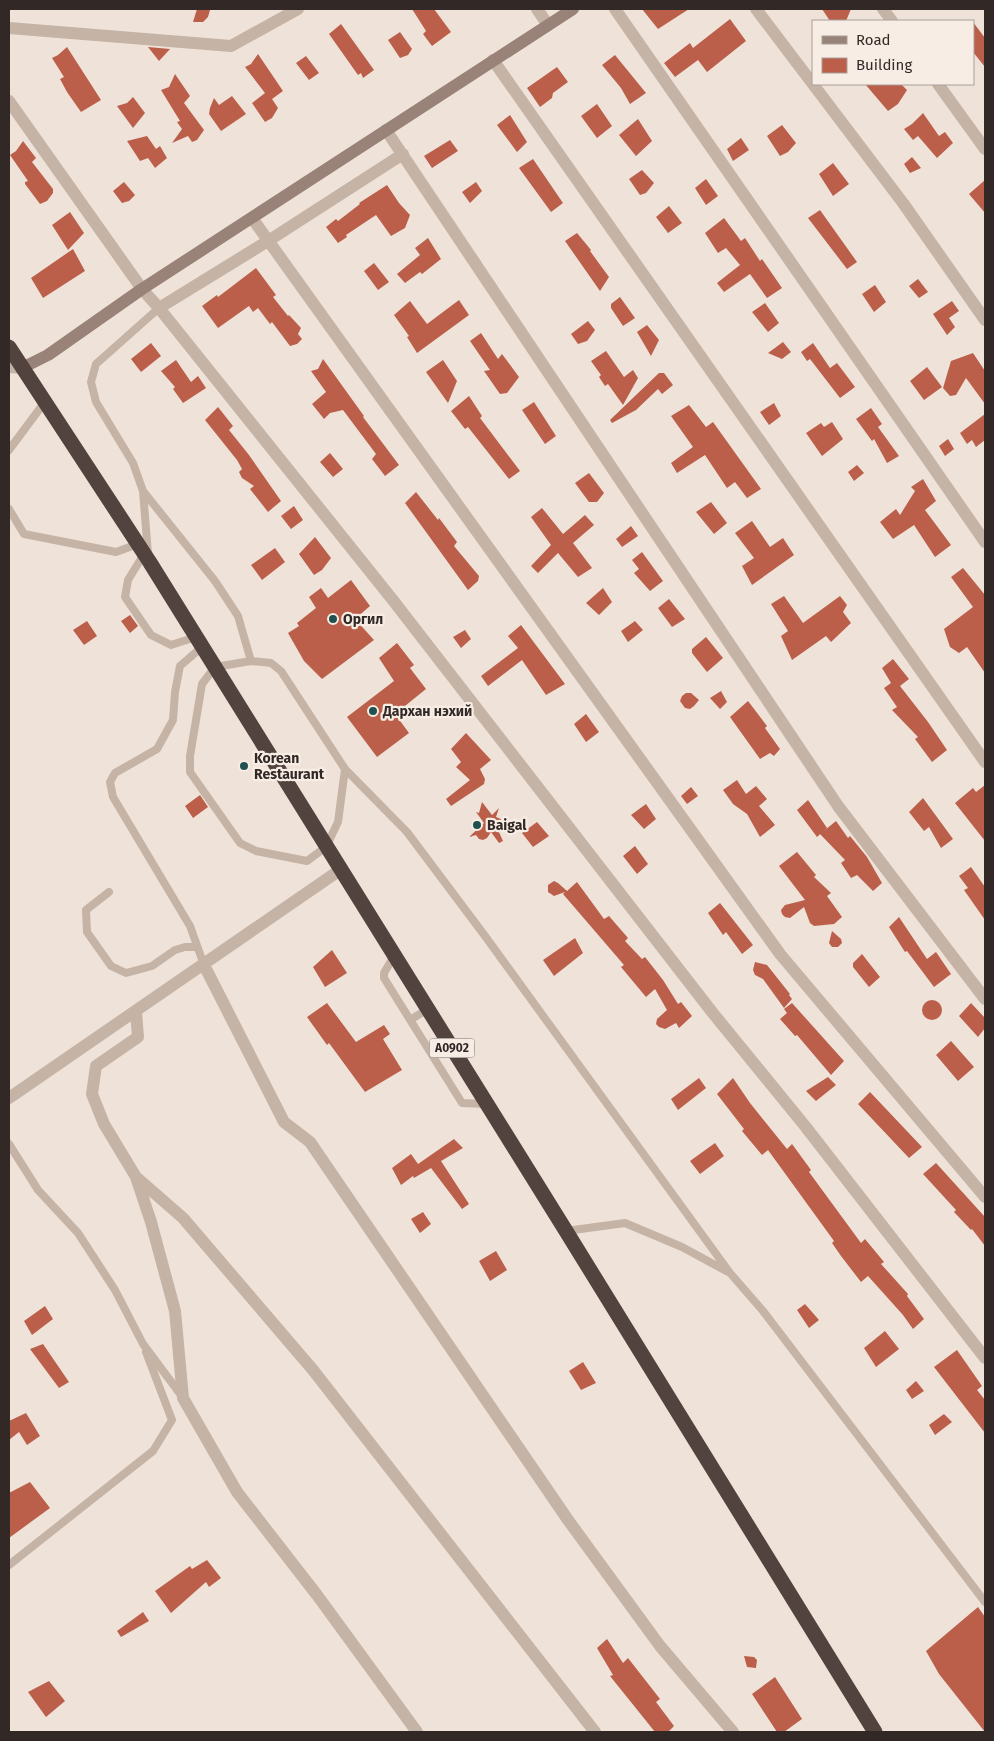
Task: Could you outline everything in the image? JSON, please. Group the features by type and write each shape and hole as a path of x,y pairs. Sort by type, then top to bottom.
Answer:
{"highway":[{"name":"A0902","path":"9,347 15,367 44,403 144,553 566,1232 872,1731"}],"street":[{"path":"9,28 231,46 298,9"},
{"path":"537,9 548,25"},
{"path":"15,367 48,356 142,289 573,9"},
{"path":"615,9 985,542"},
{"path":"756,9 812,83"},
{"path":"883,9 891,20"},
{"path":"494,60 985,762"},
{"path":"814,85 903,203 985,320"},
{"path":"939,85 985,149"},
{"path":"9,101 142,289 392,599 706,1004 805,1126 985,1358"},
{"path":"386,130 838,806 985,999"},
{"path":"159,308 268,241 403,154"},
{"path":"252,218 780,954 985,1197"},
{"path":"9,1098 340,870"},
{"path":"204,965 284,1122 310,1142 568,1520 660,1646 733,1732"},
{"path":"136,1012 138,1037 96,1066 92,1094 104,1124 136,1177 151,1222 175,1311 183,1398 237,1492 417,1732"},
{"path":"136,1177 183,1218 313,1370 595,1732"}],"lane":[{"path":"159,308 96,364 90,382 96,402 133,463 143,491 144,553 128,580 125,597 150,635 171,645 199,642"},
{"path":"9,450 44,403"},
{"path":"143,491 215,581 238,616 250,661"},
{"path":"9,509 24,534 116,552 144,553"},
{"path":"199,642 180,666 175,692 173,720 156,749 115,773 110,782 113,797 190,926 204,965"},
{"path":"345,769 338,822 326,847 307,861 256,851 240,843 190,772 190,756 202,684 214,667 250,661 271,663 281,671 345,769 407,832 730,1273 763,1311 985,1602"},
{"path":"108,892 86,910 87,932 112,966 126,973 152,966 175,950 185,947 197,947"},
{"path":"394,956 384,973 384,978 410,1020 462,1103 486,1104"},
{"path":"410,1020 428,1009"},
{"path":"9,1144 38,1190 78,1233 115,1290 142,1344 172,1420 153,1451 9,1565"},
{"path":"566,1232 625,1223 682,1247 730,1273"},
{"path":"142,1344 183,1398"}],"building":[{"path":"197,9 210,10 208,17 203,22 193,22"},
{"path":"412,9 434,9 451,32 432,46 423,34 426,31"},
{"path":"642,9 689,9 658,29"},
{"path":"822,9 851,9 846,20 829,20"},
{"path":"730,19 746,41 707,72 698,60 675,77 664,63 690,43 693,48"},
{"path":"974,23 985,38 985,67 974,53"},
{"path":"341,24 374,70 363,78 361,73 358,75 329,34"},
{"path":"400,32 412,49 408,55 400,58 388,40"},
{"path":"67,47 101,100 81,112 60,79 64,77 52,58"},
{"path":"148,47 170,49 159,61"},
{"path":"258,54 283,91 272,99 278,108 272,118 265,122 252,103 265,93 245,67 251,64"},
{"path":"615,55 646,93 630,104 621,88 602,65"},
{"path":"306,56 319,73 309,80 296,63"},
{"path":"557,67 568,82 553,93 552,98 540,107 527,88"},
{"path":"175,74 190,96 184,103 204,130 197,140 192,142 188,136 172,143 182,129 177,122 180,121 161,90 169,87"},
{"path":"866,85 902,85 907,90 898,104 888,111"},
{"path":"232,96 246,114 221,131 209,114 210,108 214,98 219,105"},
{"path":"133,97 145,113 133,128 117,106 127,103"},
{"path":"597,104 612,126 597,138 581,116"},
{"path":"923,113 939,136 945,132 953,143 937,158 918,136 913,140 904,129"},
{"path":"510,115 527,142 517,152 497,125"},
{"path":"638,119 652,141 636,156 619,135"},
{"path":"782,125 796,143 788,152 780,156 767,136"},
{"path":"147,136 156,149 160,146 167,158 155,168 148,158 140,161 127,141"},
{"path":"741,138 749,150 733,161 727,149"},
{"path":"450,140 458,151 432,168 424,156"},
{"path":"23,141 36,158 32,162 53,189 53,193 47,201 40,204 25,184 28,181 10,155 16,151"},
{"path":"912,157 921,168 910,173 904,164"},
{"path":"533,159 563,203 551,212 519,168"},
{"path":"833,163 849,184 833,196 819,174"},
{"path":"642,170 654,183 646,193 640,195 629,179"},
{"path":"706,179 718,196 706,205 695,188"},
{"path":"985,180 985,213 969,194"},
{"path":"124,182 135,195 129,201 122,203 113,191"},
{"path":"476,182 482,191 470,203 462,192"},
{"path":"387,185 410,215 405,228 391,236 376,215 346,235 347,237 338,243 326,227 336,219 338,221 359,203"},
{"path":"669,206 682,223 668,233 656,217"},
{"path":"820,210 857,262 847,269 808,218"},
{"path":"70,212 84,233 68,250 52,225"},
{"path":"724,218 741,241 745,238 760,261 762,259 782,288 767,298 750,274 724,292 717,283 740,265 726,248 718,253 705,233"},
{"path":"577,233 609,277 600,291 565,241"},
{"path":"428,238 441,259 422,274 420,272 405,283 397,274 420,255 415,248"},
{"path":"73,249 85,271 43,298 31,278"},
{"path":"374,263 389,282 378,290 364,271"},
{"path":"256,268 276,295 273,297 288,316 301,328 298,334 302,339 297,344 290,346 272,322 270,324 258,308 253,312 249,306 218,328 202,306 217,295 218,297"},
{"path":"918,279 928,292 919,298 909,286"},
{"path":"875,285 886,302 874,312 862,294"},
{"path":"620,297 635,318 623,326 611,308 611,304"},
{"path":"459,300 469,315 417,353 407,337 409,336 394,315 410,301 427,324"},
{"path":"952,301 959,311 949,318 955,327 947,335 933,314"},
{"path":"765,303 779,323 768,332 752,312"},
{"path":"588,321 595,330 587,341 578,344 571,334"},
{"path":"647,325 659,340 651,356 637,332"},
{"path":"481,333 498,359 502,354 519,377 507,393 500,394 484,371 490,370 470,341"},
{"path":"783,342 791,352 782,359 768,353"},
{"path":"151,343 161,356 141,372 131,359"},
{"path":"813,343 830,368 837,363 855,387 840,398 810,359 807,361 801,352"},
{"path":"606,351 624,377 633,370 638,378 623,405 608,384 605,386 599,377 601,375 591,361"},
{"path":"973,353 985,371 985,404 966,378 956,395 950,396 943,388 951,361"},
{"path":"323,359 399,465 385,476 372,459 376,454 343,410 330,413 324,419 312,404 326,392 311,371 318,369"},
{"path":"176,360 191,382 198,376 206,388 183,403 173,389 175,387 161,371"},
{"path":"443,360 457,381 448,403 426,372"},
{"path":"927,367 942,387 924,400 910,381"},
{"path":"659,373 664,373 673,385 662,394 658,389 636,410 612,423 610,420"},
{"path":"469,396 482,416 480,418 520,471 509,479 468,427 465,429 451,411"},
{"path":"534,402 556,436 545,444 522,410"},
{"path":"774,403 781,416 769,425 760,412"},
{"path":"689,405 706,427 713,422 761,489 747,498 735,482 727,488 705,455 677,473 671,463 693,447 671,416"},
{"path":"218,407 233,426 229,430 281,501 268,512 250,489 254,486 242,478 239,472 242,469 237,460 205,420"},
{"path":"871,408 882,424 878,427 899,456 887,463 874,439 872,441 856,419"},
{"path":"985,414 985,440 976,447 972,440 967,444 960,433"},
{"path":"832,422 843,439 822,456 806,433 821,423 824,427"},
{"path":"948,439 954,449 945,456 939,446"},
{"path":"330,453 343,469 333,477 320,462"},
{"path":"857,465 864,473 854,481 848,472"},
{"path":"589,473 604,493 597,502 589,502 575,483"},
{"path":"923,479 936,501 925,510 951,545 935,557 914,525 893,539 880,522 896,509 900,515 915,491 911,487"},
{"path":"416,492 457,542 454,546 479,576 478,581 468,590 405,503"},
{"path":"711,502 727,523 714,534 696,512"},
{"path":"294,506 303,520 291,529 281,516"},
{"path":"542,508 563,534 585,515 594,525 573,543 592,568 578,577 558,553 538,573 531,566 551,545 531,517"},
{"path":"752,521 770,547 783,538 794,555 752,585 742,566 754,558 735,533"},
{"path":"631,526 638,536 622,547 616,539"},
{"path":"315,537 331,558 322,570 314,575 299,554"},
{"path":"275,548 285,562 262,580 251,565"},
{"path":"642,552 663,581 650,591 634,573 639,569 632,560"},
{"path":"963,568 985,595 985,673 967,647 959,653 950,647 944,629 973,607 951,577"},
{"path":"351,580 370,606 355,619 374,640 322,679 304,661 288,633 299,626 297,623 316,608 309,597 321,588 328,598"},
{"path":"603,588 612,602 599,615 586,603"},
{"path":"784,596 803,623 840,596 847,605 843,612 851,623 831,642 826,636 792,660 781,636 788,631 771,604"},
{"path":"669,599 685,619 672,627 658,608"},
{"path":"130,615 138,626 130,633 121,621"},
{"path":"87,621 97,636 84,645 73,630"},
{"path":"635,621 643,630 628,642 621,631"},
{"path":"521,625 565,684 546,695 522,660 488,686 481,676 518,648 508,636"},
{"path":"465,630 471,639 461,648 453,637"},
{"path":"706,637 723,658 707,672 692,653 692,649"},
{"path":"397,643 414,665 410,668 426,689 395,714 409,733 377,757 347,717 394,681 379,658"},
{"path":"893,659 909,679 900,686 947,750 932,762 915,739 918,737 892,710 897,707 884,688 891,683 882,668"},
{"path":"721,691 727,702 720,709 710,698"},
{"path":"686,693 691,693 699,700 690,709 685,708 680,701"},
{"path":"748,701 767,726 765,728 780,749 774,756 770,753 760,759 730,717"},
{"path":"586,714 599,732 586,742 574,724"},
{"path":"466,733 491,760 480,769 485,779 484,784 451,806 446,799 470,780 456,767 461,762 451,749"},
{"path":"737,780 746,794 756,786 767,799 759,806 775,825 760,837 747,814 733,804 723,790"},
{"path":"985,785 985,841 955,803 973,788 976,792"},
{"path":"691,787 698,796 687,804 681,796"},
{"path":"200,795 208,807 193,818 185,806"},
{"path":"923,798 953,839 941,848 929,827 924,831 909,812"},
{"path":"808,800 827,828 817,837 797,810"},
{"path":"482,802 492,815 499,808 496,817 501,819 503,826 498,830 503,841 499,843 491,832 483,840 479,839 476,835 469,837 484,823 476,812 479,813"},
{"path":"646,804 656,819 644,829 631,815"},
{"path":"836,821 848,838 850,836 867,857 882,883 873,891 857,875 851,878 841,863 845,860 820,834"},
{"path":"537,822 549,836 533,847 522,833"},
{"path":"635,846 648,864 637,874 623,856"},
{"path":"797,852 816,875 814,877 831,893 827,896 842,917 834,924 814,926 810,923 804,907 790,918 782,914 781,910 785,905 805,900 779,866"},
{"path":"971,867 985,887 985,920 964,890 968,888 959,876"},
{"path":"554,881 567,891 577,882 604,919 609,916 628,938 625,941 642,959 645,957 663,980 678,1004 681,1002 692,1016 679,1028 676,1023 665,1029 659,1027 656,1024 657,1019 667,1010 655,989 646,997 621,967 624,965 563,894 565,892 554,896 548,892 548,885"},
{"path":"720,903 753,945 742,954 726,932 723,935 708,913"},
{"path":"899,917 927,959 936,952 951,974 934,987 907,951 905,952 889,927"},
{"path":"832,931 841,939 842,943 838,947 832,947 829,943"},
{"path":"575,938 583,953 554,976 543,960"},
{"path":"332,950 347,973 325,987 313,967"},
{"path":"862,954 880,977 869,987 853,967 853,963"},
{"path":"755,962 767,965 790,994 792,999 784,1008 763,979 755,975 753,970"},
{"path":"928,1000 936,1000 942,1006 942,1014 936,1020 928,1020 922,1014 922,1006"},
{"path":"327,1003 356,1042 384,1025 390,1034 383,1039 402,1070 365,1092 307,1017"},
{"path":"792,1003 844,1061 831,1075 797,1035 795,1036 780,1019 787,1013 784,1009"},
{"path":"971,1003 985,1018 985,1028 978,1037 959,1016"},
{"path":"951,1041 974,1067 958,1081 936,1055"},
{"path":"828,1077 836,1085 816,1101 806,1091"},
{"path":"699,1078 706,1088 678,1110 671,1099"},
{"path":"733,1078 750,1103 787,1149 792,1144 811,1170 809,1172 861,1243 865,1239 884,1262 881,1264 908,1294 907,1296 924,1319 913,1329 868,1276 861,1282 832,1243 834,1241 768,1150 762,1155 742,1131 744,1129 717,1094"},
{"path":"870,1092 922,1147 909,1158 858,1104"},
{"path":"454,1139 463,1148 441,1161 469,1204 462,1209 431,1168 414,1178 413,1176 401,1185 392,1168 411,1154 418,1164"},
{"path":"715,1143 724,1156 700,1174 690,1161"},
{"path":"936,1163 985,1217 985,1246 972,1229 954,1212 956,1210 923,1174"},
{"path":"423,1212 431,1224 420,1233 411,1219"},
{"path":"496,1251 507,1270 490,1281 479,1261"},
{"path":"805,1304 819,1320 809,1328 797,1310"},
{"path":"45,1306 53,1319 32,1335 24,1321"},
{"path":"885,1331 899,1349 876,1367 864,1348"},
{"path":"43,1344 69,1382 59,1388 30,1349"},
{"path":"957,1350 982,1386 977,1390 985,1400 985,1433 934,1367"},
{"path":"583,1362 596,1383 581,1390 569,1371"},
{"path":"916,1381 924,1391 912,1399 906,1390"},
{"path":"26,1413 40,1436 27,1445 19,1432 9,1440 9,1421"},
{"path":"944,1414 952,1422 935,1435 929,1425"},
{"path":"30,1482 50,1508 9,1538 9,1493"},
{"path":"207,1560 221,1578 209,1587 206,1582 171,1613 155,1591 190,1566 192,1569"},
{"path":"978,1607 985,1617 985,1732 939,1674 926,1651"},
{"path":"143,1612 149,1621 121,1637 117,1631"},
{"path":"607,1639 623,1663 628,1658 660,1699 656,1702 674,1726 668,1732 655,1732 610,1676 613,1675 597,1648"},
{"path":"744,1656 754,1657 757,1660 756,1668 747,1667"},
{"path":"775,1677 802,1719 784,1732 777,1732 752,1694"},
{"path":"49,1681 65,1701 46,1717 28,1692"}],"place":[{"name":"Оргил","path":"333,619"},
{"name":"Дархан нэхий","path":"373,711"},
{"name":"Korean Restaurant","path":"244,766"},
{"name":"Baigal","path":"477,825"}]}
